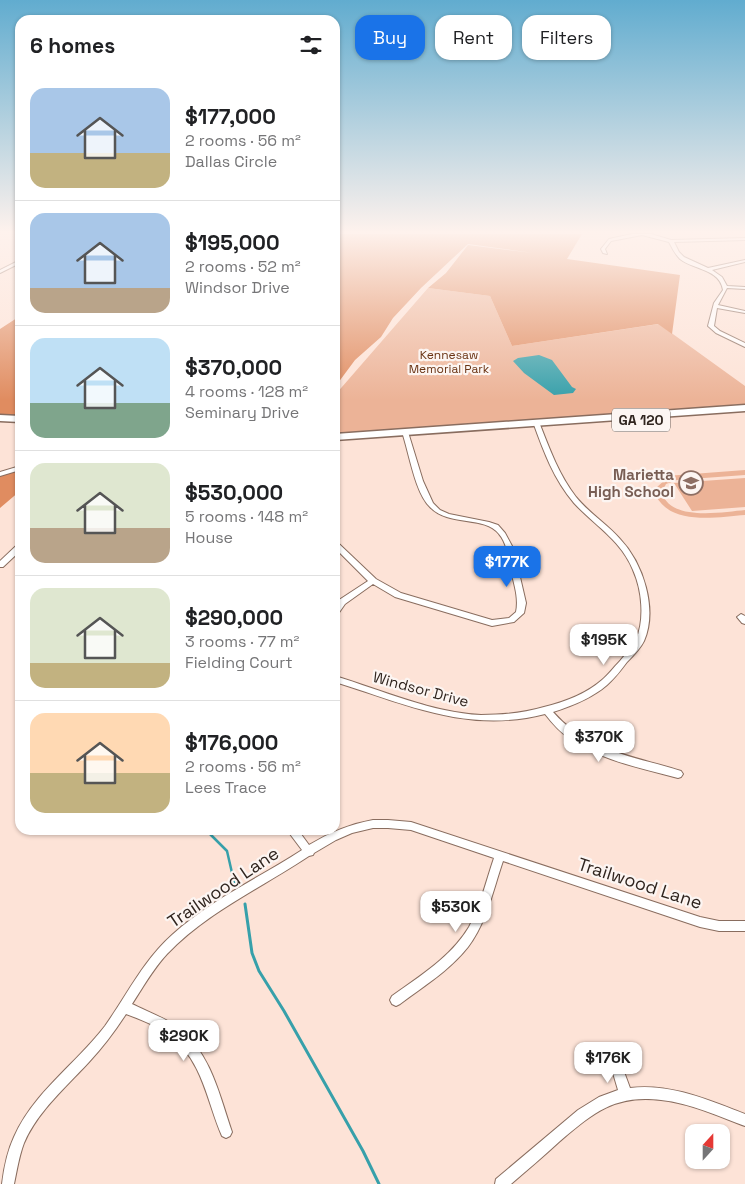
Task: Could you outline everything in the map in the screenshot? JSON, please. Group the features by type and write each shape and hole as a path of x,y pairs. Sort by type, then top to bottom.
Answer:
{"highway":[{"name":"GA 120","path":"340,437 745,408"},
{"name":"GA 120","path":"537,424 745,414"},
{"path":"0,418 15,419"}],"street":[{"path":"725,289 715,306 711,324 713,328 745,346"},
{"path":"715,306 745,312"},
{"name":"Windsor Drive","path":"340,680 462,716 511,718 546,710 601,686 639,642 643,627 644,602 638,571 629,554 614,534 581,506 570,493 550,457 537,424"},
{"path":"340,549 373,581 398,595 492,622 511,620 520,613 522,606 506,539 497,529 485,524 447,516 431,506 425,495 405,432"},
{"path":"0,474 15,470"},
{"path":"0,565 15,552"},
{"path":"340,605 373,581"},
{"path":"546,710 563,730 583,744 678,774"},
{"name":"Trailwood Lane","path":"8,1184 18,1143 31,1117 51,1091 102,1040 152,964 183,932 209,913 309,852 350,830 368,825 391,823 420,828 700,922 719,926 745,926"},
{"path":"296,835 309,852"},
{"path":"396,1000 445,963 468,938 477,920 500,855"},
{"path":"125,1007 170,1029 189,1046 201,1065 226,1132"},
{"path":"619,1073 625,1093"},
{"path":"501,1184 582,1114 595,1105 625,1093 669,1094 745,1120"}],"green space":[{"name":"Kennesaw Memorial Park","path":"427,289 438,289 490,296 512,346 659,324 745,386 745,404 443,427 340,433 340,389"},
{"path":"745,470 745,475 677,480 666,484 662,492 667,501 675,508 698,513 745,510 745,515 709,518 684,516 663,506 656,496 656,488 667,478 666,476"},
{"path":"745,478 745,507 692,511 674,483"}],"shaded area":[{"path":"340,289 420,289 393,318 381,337 355,360 340,380"},
{"path":"438,289 678,289 672,334 658,324 512,346 490,296"},
{"path":"15,319 15,416 0,415 0,329"},
{"path":"15,472 15,495 0,508 0,476"}],"water":[{"path":"539,355 552,360 572,387 576,389 573,393 554,395 524,373 513,361 518,358"}],"waterway":[{"path":"211,835 227,851 235,886"},
{"path":"245,904 252,953 259,971 284,1011 363,1151 379,1184"}],"place":[{"name":"Marietta High School","path":"691,483"}]}
